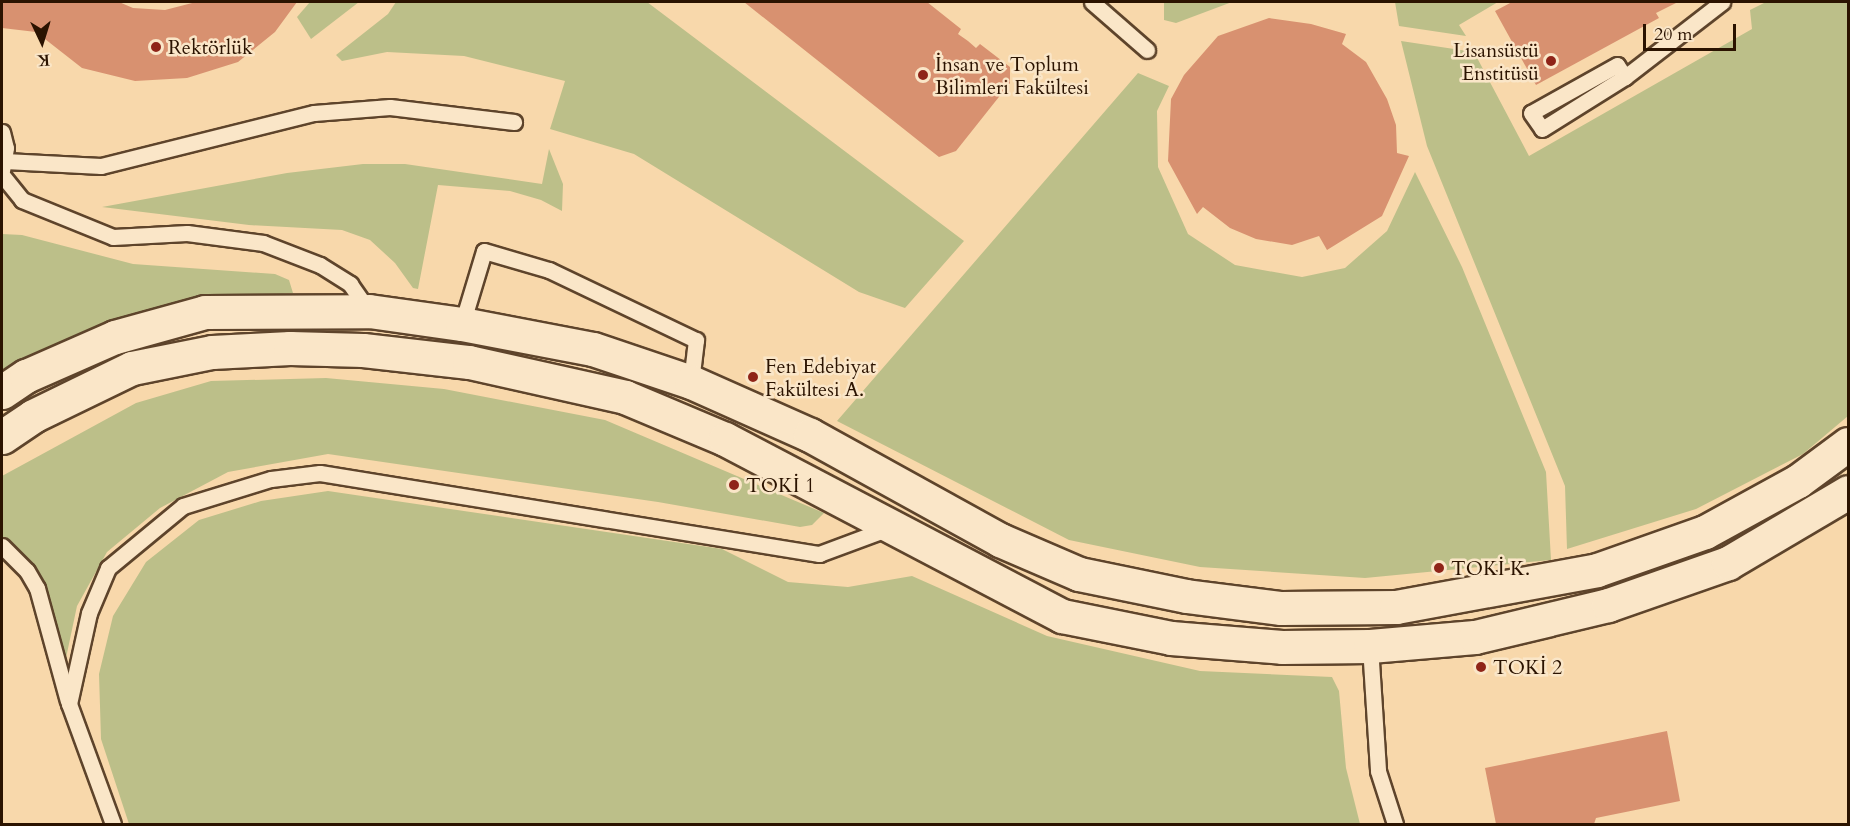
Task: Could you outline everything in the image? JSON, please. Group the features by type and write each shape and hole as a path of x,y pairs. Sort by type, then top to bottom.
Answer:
{"street":[{"path":"2,392 26,376 115,337 205,312 369,311 462,324 593,349 691,382 810,435 1000,540 1079,574 1186,596 1281,608 1396,607 1597,570 1705,532 1798,481 1848,444"},
{"path":"2,437 33,416 132,368 212,352 290,348 363,350 469,362 625,397 725,439 1062,616 1171,638 1282,647 1370,646 1475,638 1608,605 1728,562 1848,492"}],"lane":[{"path":"1092,2 1147,50"},
{"path":"1625,77 1617,64 1531,113 1542,129 1625,77 1722,2"},
{"path":"3,168 101,166 314,113 390,106 514,122"},
{"path":"2,132 3,168 22,200 113,237 187,233 263,243 301,257 351,284 369,311"},
{"path":"462,324 484,251 549,270 696,340 691,382"},
{"path":"69,704 89,613 108,567 183,506 271,479 320,473 819,554 892,527"},
{"path":"2,546 27,571 37,588 69,704 113,825"},
{"path":"1370,646 1378,771 1395,825"}],"green space":[{"path":"310,2 359,2 311,39 297,17"},
{"path":"396,2 647,2 964,241 905,308 859,292 634,154 550,129 565,81 464,56 387,52 342,61 336,55 388,14"},
{"path":"1164,2 1232,2 1176,23 1164,20"},
{"path":"1395,2 1498,2 1459,25 1466,36 1399,26"},
{"path":"1766,2 1848,2 1848,416 1803,454 1696,509 1567,549 1565,486 1427,146 1401,41 1474,52 1529,156 1752,29 1750,10"},
{"path":"1138,73 1169,86 1157,111 1158,167 1188,234 1235,265 1302,277 1345,268 1387,231 1415,172 1462,267 1546,472 1551,560 1365,578 1200,567 1069,540 837,421"},
{"path":"549,149 563,184 562,211 541,200 510,191 438,185 418,289 413,288 395,263 370,240 342,230 249,225 102,207 287,173 363,164 405,164 542,184"},
{"path":"2,234 22,235 133,264 275,274 289,280 293,293 166,304 47,348 2,375"},
{"path":"326,378 444,389 605,420 824,513 812,525 800,527 658,502 328,454 228,472 160,508 107,552 77,606 59,691 27,586 10,548 2,543 2,476 136,403 211,381"},
{"path":"328,491 722,549 788,582 848,587 912,576 1047,636 1200,671 1332,677 1339,691 1346,768 1360,824 129,824 101,739 99,674 113,616 146,562 199,520 261,501"}],"building":[{"name":"Rektörlük","path":"2,2 119,2 133,8 165,10 196,2 297,2 275,32 238,62 187,78 135,81 82,68 36,32 2,28"},
{"name":"İnsan ve Toplum Bilimleri Fakültesi","path":"744,2 927,2 961,29 958,34 976,48 980,44 1010,67 1010,83 956,151 939,157"},
{"name":"Lisansüstü Enstitüsü","path":"1512,2 1678,2 1656,13 1659,18 1536,85 1495,11"},
{"path":"1269,18 1311,24 1346,34 1342,44 1366,62 1387,99 1396,125 1397,153 1409,156 1382,216 1327,250 1319,236 1292,245 1256,239 1230,228 1203,207 1197,214 1168,161 1171,99 1184,75 1218,36"},
{"path":"1667,731 1680,801 1596,818 1594,824 1496,824 1485,768"}],"place":[{"name":"Rektörlük","path":"156,47"},
{"name":"Lisansüstü Enstitüsü","path":"1551,61"},
{"name":"İnsan ve Toplum Bilimleri Fakültesi","path":"923,75"},
{"name":"Fen Edebiyat Fakültesi A.","path":"753,377"},
{"name":"TOKİ 1","path":"734,485"},
{"name":"TOKİ K.","path":"1439,568"},
{"name":"TOKİ 2","path":"1481,667"}]}
